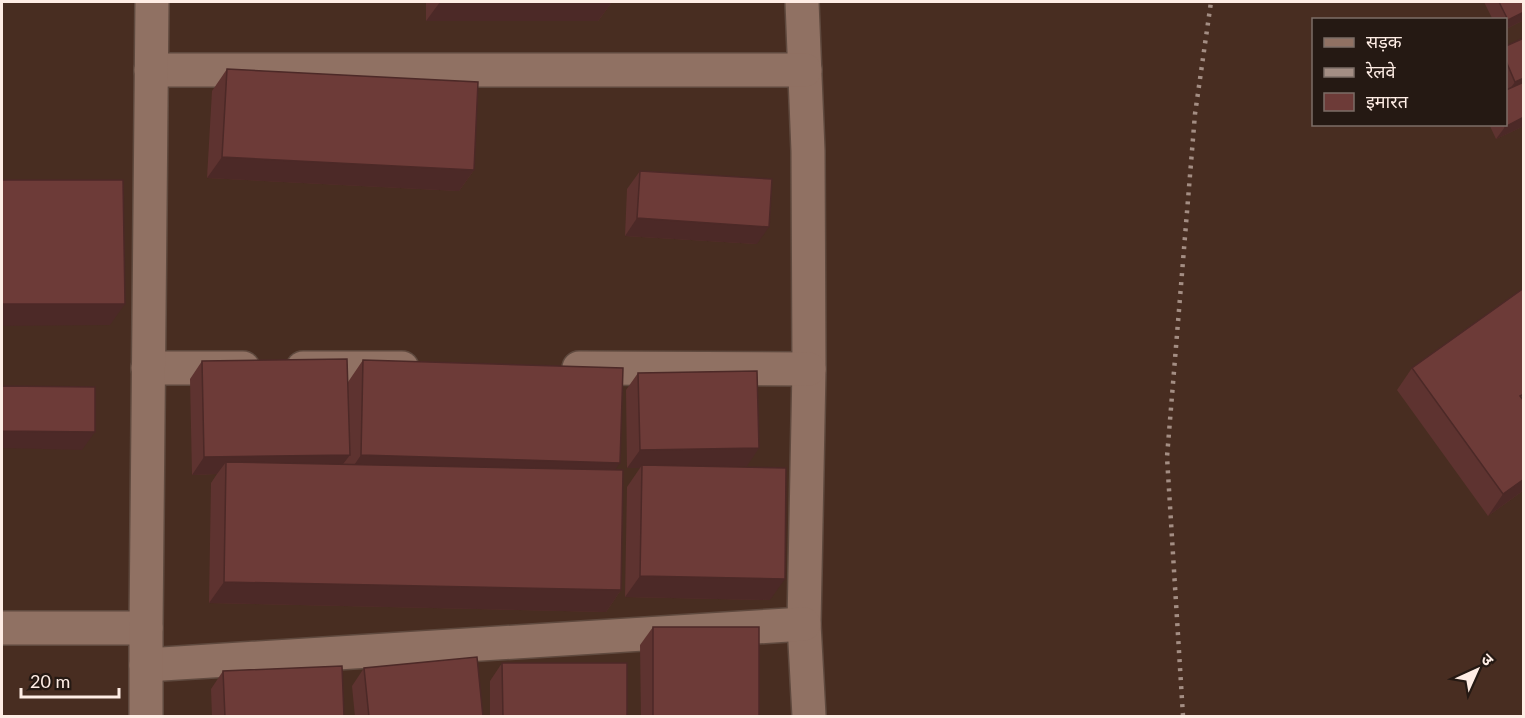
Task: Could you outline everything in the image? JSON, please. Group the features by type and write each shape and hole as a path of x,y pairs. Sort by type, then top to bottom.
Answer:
{"street":[{"path":"146,717 152,2"},
{"path":"802,2 808,151 809,369 804,624 809,717"},
{"path":"151,70 805,70"},
{"path":"148,368 432,368"},
{"path":"550,368 809,369"},
{"path":"146,665 804,624"},
{"path":"2,628 146,628"}],"building":[{"path":"1499,2 1524,2 1524,12 1508,20"},
{"path":"1524,38 1524,78 1515,82 1507,63 1507,46"},
{"path":"227,69 478,82 474,170 222,157"},
{"path":"1524,82 1524,117 1507,126 1507,90"},
{"path":"640,171 772,179 769,227 637,218"},
{"path":"2,180 123,180 125,304 2,304"},
{"path":"1524,288 1524,394 1520,396 1524,401 1524,479 1503,494 1412,368"},
{"path":"347,359 350,455 204,457 202,361"},
{"path":"363,360 623,368 620,463 361,455"},
{"path":"757,371 759,448 640,450 638,373"},
{"path":"2,386 95,387 95,432 2,431"},
{"path":"226,462 623,470 621,590 224,582"},
{"path":"642,465 786,468 785,579 640,576"},
{"path":"653,627 759,627 759,717 653,717"},
{"path":"477,657 483,717 369,717 364,668"},
{"path":"502,663 627,663 627,717 503,717"},
{"path":"342,666 344,717 225,717 223,671"}],"railway":[{"path":"1183,716 1167,457 1195,114 1211,2"}]}
